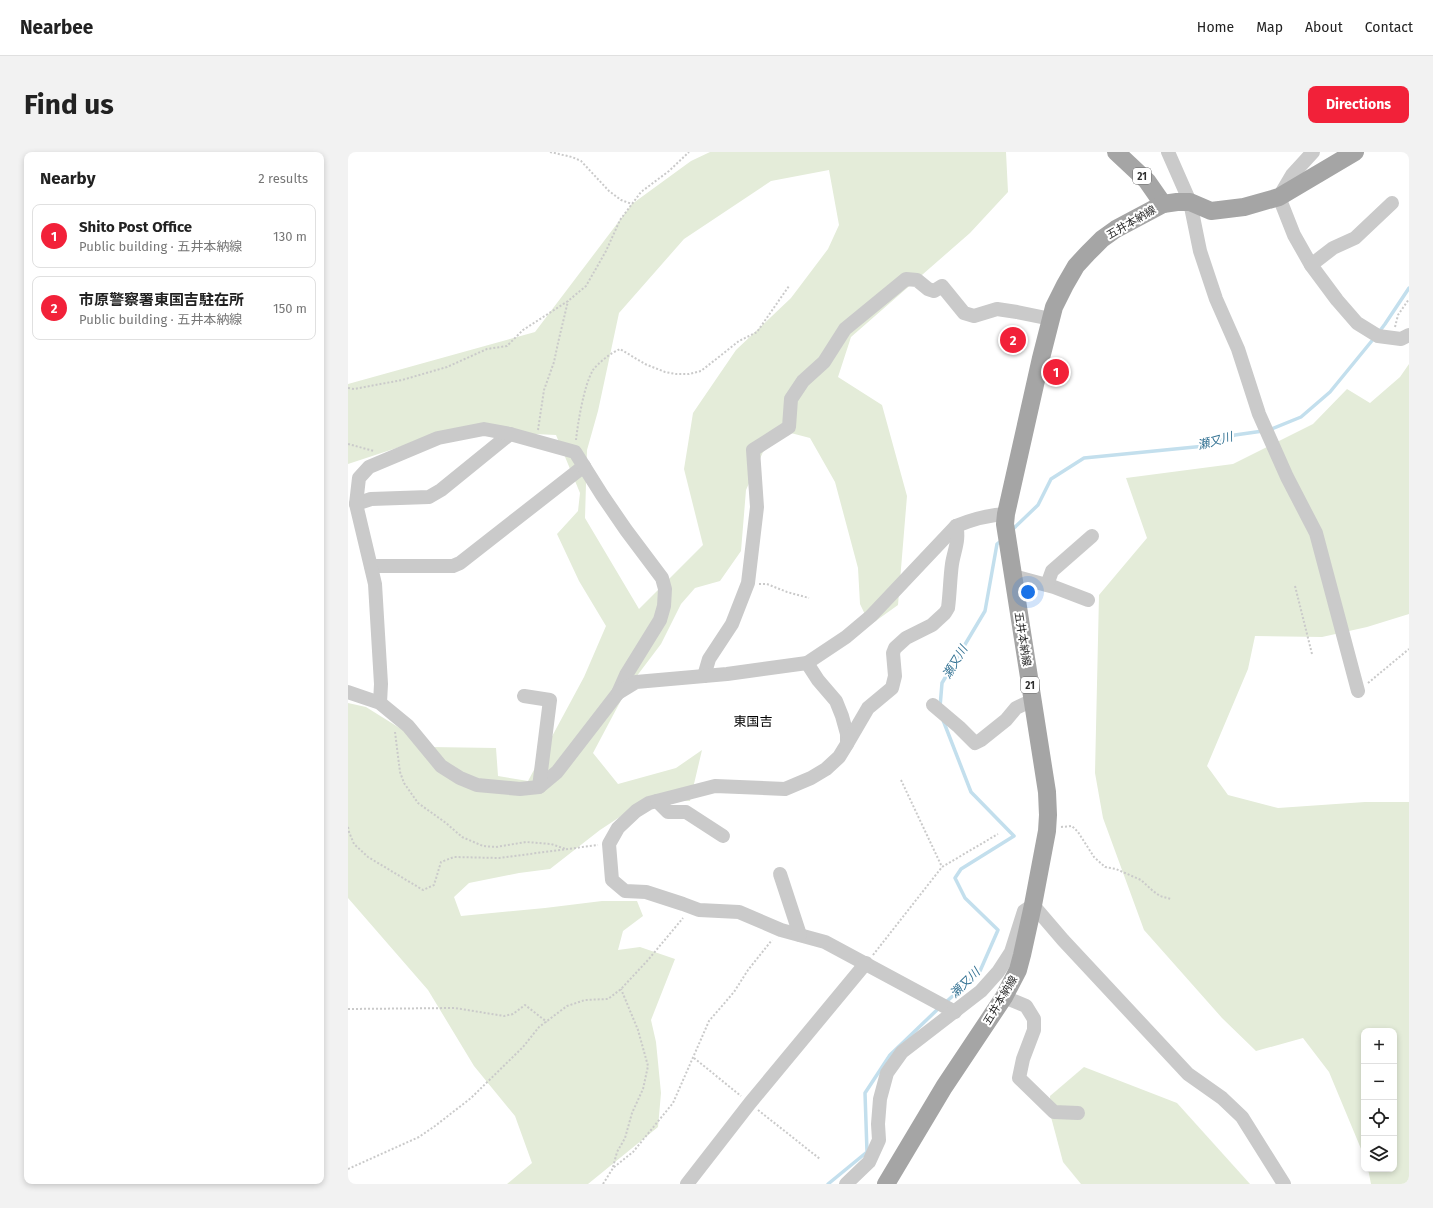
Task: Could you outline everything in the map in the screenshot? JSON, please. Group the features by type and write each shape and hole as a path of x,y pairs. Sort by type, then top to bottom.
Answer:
{"main road":[{"name":"五井本納線","path":"886,1184 948,1081 1004,997 1018,970 1022,955 1047,831 1048,815 1047,792 1005,524 1006,514 1054,307 1065,285 1076,266 1102,239 1116,229 1163,204 1147,181 1116,152"},
{"path":"1163,204 1190,202 1211,212 1244,207 1279,197 1355,152"}],"street":[{"path":"1168,152 1190,202 1200,251 1216,299 1238,348 1259,414 1287,477 1316,533 1358,691"},
{"path":"1313,152 1292,175 1279,197 1294,235 1311,265 1337,300 1357,323 1378,336 1400,339 1409,335"},
{"path":"1311,265 1333,248 1354,238 1392,203"},
{"path":"704,676 709,659 732,624 748,583 757,507 753,450 788,427 791,399 803,381 824,362 845,329 906,279 917,280 928,289 934,291 942,286 964,313 974,316 997,310 1017,312 1051,319"},
{"path":"348,692 380,703 408,726 441,766 460,778 477,785 520,789 539,787 557,772 618,693 626,675 660,620 664,606 665,589 662,578 626,530 575,452 510,434 484,429 438,438 369,467 358,478 356,504 375,584 381,684 380,703"},
{"path":"356,504 372,499 428,497 441,490 510,434"},
{"path":"371,566 453,566 460,564 584,466"},
{"path":"618,693 636,682 727,674 807,663 846,637 871,616 956,526 974,519 1006,514"},
{"path":"955,1012 825,942 781,930 739,912 699,910 646,892 625,891 612,880 609,844 618,828 636,811 649,803 715,786 785,789 826,769 839,757 868,708 892,688 895,676 893,653 895,648 906,638 932,624 945,613 948,608 952,564 958,540 956,526"},
{"path":"1047,585 1052,571 1092,536"},
{"path":"1013,576 1047,585 1088,600"},
{"path":"807,663 818,680 836,701 847,734 847,744"},
{"path":"524,696 550,700 539,787"},
{"path":"933,705 959,726 974,743 981,740 1001,725 1016,708 1033,700"},
{"path":"657,801 668,812 686,812 723,836"},
{"path":"780,874 800,935"},
{"path":"846,1184 869,1162 879,1140 878,1124 880,1099 887,1073 902,1052 981,991 998,972 1010,952 1024,911 1033,905 1063,940 1188,1074 1222,1098 1242,1117 1284,1184"},
{"path":"687,1184 750,1103 866,964"},
{"path":"1004,997 1026,1006 1034,1019 1034,1030 1023,1059 1019,1078 1054,1112 1078,1113"}],"path":[{"path":"550,152 572,157 581,162 621,200 632,204"},
{"path":"348,388 354,389 402,380 447,367 487,349 506,346 523,330 568,301 586,286 606,251 620,220 641,192 669,171 689,152"},
{"path":"575,452 578,428 587,387 594,370 607,357 620,349 645,364 665,372 689,374 701,371 739,341 757,332 789,286"},
{"path":"1392,337 1398,315 1409,299"},
{"path":"536,441 544,390 554,362 568,301"},
{"path":"348,444 394,456"},
{"path":"748,583 767,584 787,592 809,598"},
{"path":"1295,586 1312,654"},
{"path":"1358,691 1409,649"},
{"path":"394,728 400,772 404,783 418,802 462,837 483,846 496,847 526,842 551,844 567,850"},
{"path":"901,780 942,867"},
{"path":"1047,831 1072,826 1078,832 1094,857 1105,867 1141,880 1160,896 1171,899"},
{"path":"348,827 354,844 368,857 423,890 434,885 441,862 454,857 499,858 609,844"},
{"path":"866,964 942,867 998,834"},
{"path":"348,1170 419,1137 435,1126 471,1098 523,1047 539,1027 567,1006 585,1000 608,999 621,989 648,960 692,907"},
{"path":"613,1168 633,1152 673,1103 709,1021 734,992 748,970 781,930"},
{"path":"603,1184 613,1168 617,1152 625,1138 632,1113 643,1089 648,1066 638,1030 621,989"},
{"path":"348,1009 455,1008 504,1016 513,1014 525,1005 547,1022"}],"green space":[{"path":"710,152 1006,152 1008,192 970,233 851,337 838,377 882,405 907,496 898,605 870,625 860,604 858,568 835,482 810,438 787,432 763,452 746,490 741,551 720,581 695,588 681,604 661,644 627,689 593,753 618,784 676,768 702,750 690,801 647,799 600,830 550,869 519,873 469,883 454,897 461,916 602,901 637,901 643,916 623,931 618,950 640,947 675,959 651,1020 656,1042 661,1093 658,1127 588,1184 507,1184 532,1163 515,1116 474,1066 428,990 348,898 348,703 366,707 430,747 496,748 498,776 528,781 584,677 606,626 579,581 557,534 578,511 580,493 556,435 451,430 348,464 348,384 535,332 632,204 691,161","holes":["829,170 839,225 828,249 791,298 736,350 693,413 684,469 703,545 639,609 585,518 587,450 598,411 619,313 684,239 771,181"]},
{"path":"1409,364 1409,614 1367,627 1322,637 1255,636 1248,669 1207,766 1228,795 1278,808 1365,802 1409,802 1409,1184 1371,1184 1369,1172 1397,1172 1397,1028 1361,1028 1361,1149 1329,1072 1303,1038 1256,1051 1222,1018 1144,930 1103,818 1095,773 1099,595 1147,538 1126,478 1233,464 1313,424 1347,389 1370,403 1400,377"},
{"path":"1084,1067 1177,1103 1250,1184 1081,1184 1063,1162 1051,1117 1050,1096"}],"waterway":[{"name":"瀬又川","path":"1379,332 1409,288"},
{"name":"瀬又川","path":"1269,430 1301,417 1330,392 1375,337"},
{"name":"瀬又川","path":"1012,530 1038,505 1051,479 1084,458 1205,446 1235,435 1263,431"},
{"name":"瀬又川","path":"940,707 942,683 985,611 997,544 1002,540"},
{"name":"瀬又川","path":"943,720 971,792 1014,836 961,869 955,878 965,898 998,930 980,971 945,1003"},
{"name":"瀬又川","path":"828,1184 867,1152 865,1093 890,1055 940,1007"}],"place":[{"name":"市原警察署東国吉駐在所","path":"1013,340"},
{"name":"Shito Post Office","path":"1056,372"}],"district":[{"name":"東国吉","path":"753,721"}]}
